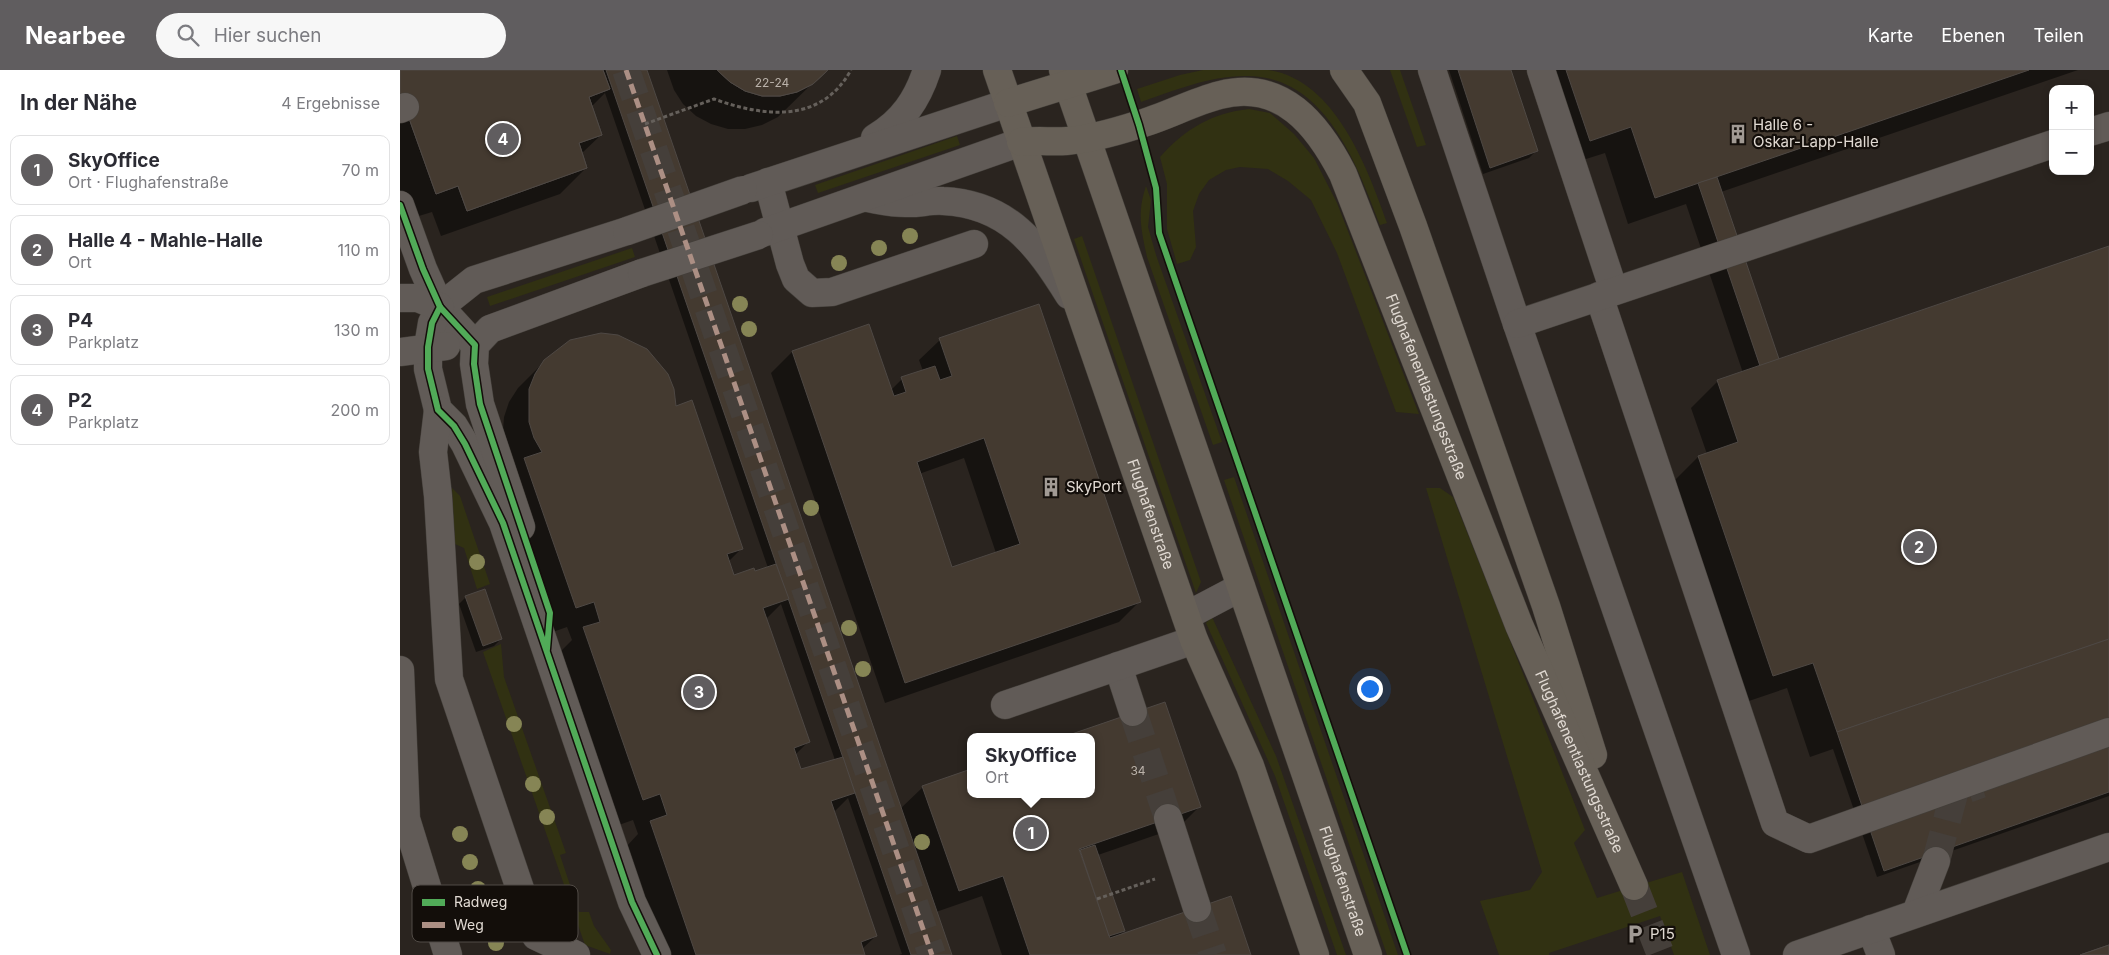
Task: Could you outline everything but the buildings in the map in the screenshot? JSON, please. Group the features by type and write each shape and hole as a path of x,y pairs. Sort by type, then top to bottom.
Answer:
{"main road":[{"name":"Flughafenstraße","path":"997,70 1078,309 1190,628 1250,766 1315,955"},
{"path":"1008,103 1065,78 1114,70"},
{"name":"Flughafenentlastungsstraße","path":"1021,142 1085,139 1139,125 1220,95 1239,92 1260,93 1278,97 1296,110 1315,129 1331,151 1368,236 1519,625 1634,886 1546,606 1413,226 1367,103 1344,70"},
{"name":"Flughafenstraße","path":"1065,78 1368,955"}],"street":[{"path":"849,154 884,133 906,114 920,92 927,70"},
{"path":"1432,70 1517,324 1736,955"},
{"path":"1541,70 1607,293 1775,823 1809,839 2109,732"},
{"path":"519,885 448,679 438,496 433,452 438,410 428,369 428,347 432,323 440,307 474,280 849,154 1008,103"},
{"path":"2094,131 2109,126"},
{"path":"547,656 550,613 480,404 474,364 475,345 490,329 642,273 770,231 1021,142"},
{"path":"1517,324 2049,145"},
{"path":"768,182 770,231 796,280 812,293 832,292 974,244"},
{"path":"863,198 905,204 942,201 966,203 986,209 1022,231 1043,254 1078,309"},
{"path":"400,205 422,269 440,307 475,345"},
{"path":"400,298 418,298 440,307"},
{"path":"400,352 428,347 475,345"},
{"path":"438,410 454,426 465,444 503,523 632,902 657,955"},
{"path":"1005,705 1118,666 1190,628 1241,587"},
{"path":"1118,666 1133,712"},
{"path":"400,670 406,820 426,885"},
{"path":"1168,818 1197,908"},
{"path":"1798,955 2109,847"},
{"path":"1916,913 1936,861"},
{"path":"1872,929 1881,955"},
{"path":"444,942 448,955"},
{"path":"549,942 576,955"}],"path":[{"path":"645,124 714,99 738,107 763,112 790,112 818,104 845,82 851,70"},
{"path":"1096,899 1184,869"}],"shaded area":[{"path":"1203,70 1268,70 1292,77 1312,90 1330,108 1346,130 1359,153 1387,223 1380,225 1361,177 1335,128 1318,108 1298,91 1275,80 1234,76 1194,84 1141,102 1137,89 1180,75"},
{"path":"1390,70 1400,70 1426,145 1417,147"},
{"path":"1249,109 1270,113 1294,134 1314,158 1337,203 1419,414 1396,412 1337,253 1311,200 1288,181 1268,169 1240,167 1226,170 1209,180 1199,194 1193,211 1196,247 1190,260 1177,264 1167,229 1167,184 1160,157 1179,138 1200,124 1223,114"},
{"path":"957,136 960,145 818,193 815,185"},
{"path":"1146,186 1151,200 1148,227 1156,255 1222,442 1213,445 1147,257 1141,221 1143,196"},
{"path":"1082,236 1201,582 1196,593 1074,239"},
{"path":"632,248 635,257 490,306 487,297"},
{"path":"1234,477 1398,955 1387,955 1224,480"},
{"path":"452,488 460,496 490,584 477,589 464,548 455,544"},
{"path":"1426,488 1440,488 1453,497 1585,830 1574,843 1597,898 1682,872 1710,955 1674,955 1660,916 1549,953 1549,955 1499,955 1480,901 1530,890 1542,872"},
{"path":"1212,617 1276,756 1346,955 1337,955 1275,776 1206,623"},
{"path":"501,644 504,677 566,853 560,855 570,885 564,885 483,652"},
{"path":"578,909 579,912 589,912 594,926 611,950 610,954 585,945 578,925"}],"tunnel":[{"path":"626,70 932,955"},
{"path":"1133,712 1168,818"},
{"path":"1936,861 1954,794 1981,784"},
{"path":"1634,886 1661,955"},
{"path":"1197,908 1213,955"}],"marked path":[{"path":"626,70 932,955"}],"cycle path":[{"path":"1121,70 1139,125 1156,188 1159,233 1407,955"},
{"path":"400,205 423,269 440,307 475,345 474,364 480,404 550,613 547,649"},
{"path":"440,307 432,323 428,347 428,369 438,410 454,426 465,444 503,523 632,902 657,955"}],"place":[{"name":"Halle 6 - Oskar-Lapp-Halle","path":"1738,134"},
{"name":"P2","path":"503,139"},
{"name":"SkyPort","path":"1051,487"},
{"name":"Halle 4 - Mahle-Halle","path":"1919,547"},
{"name":"P4","path":"699,692"},
{"name":"SkyOffice","path":"1031,833"},
{"name":"P15","path":"1635,934"}]}
